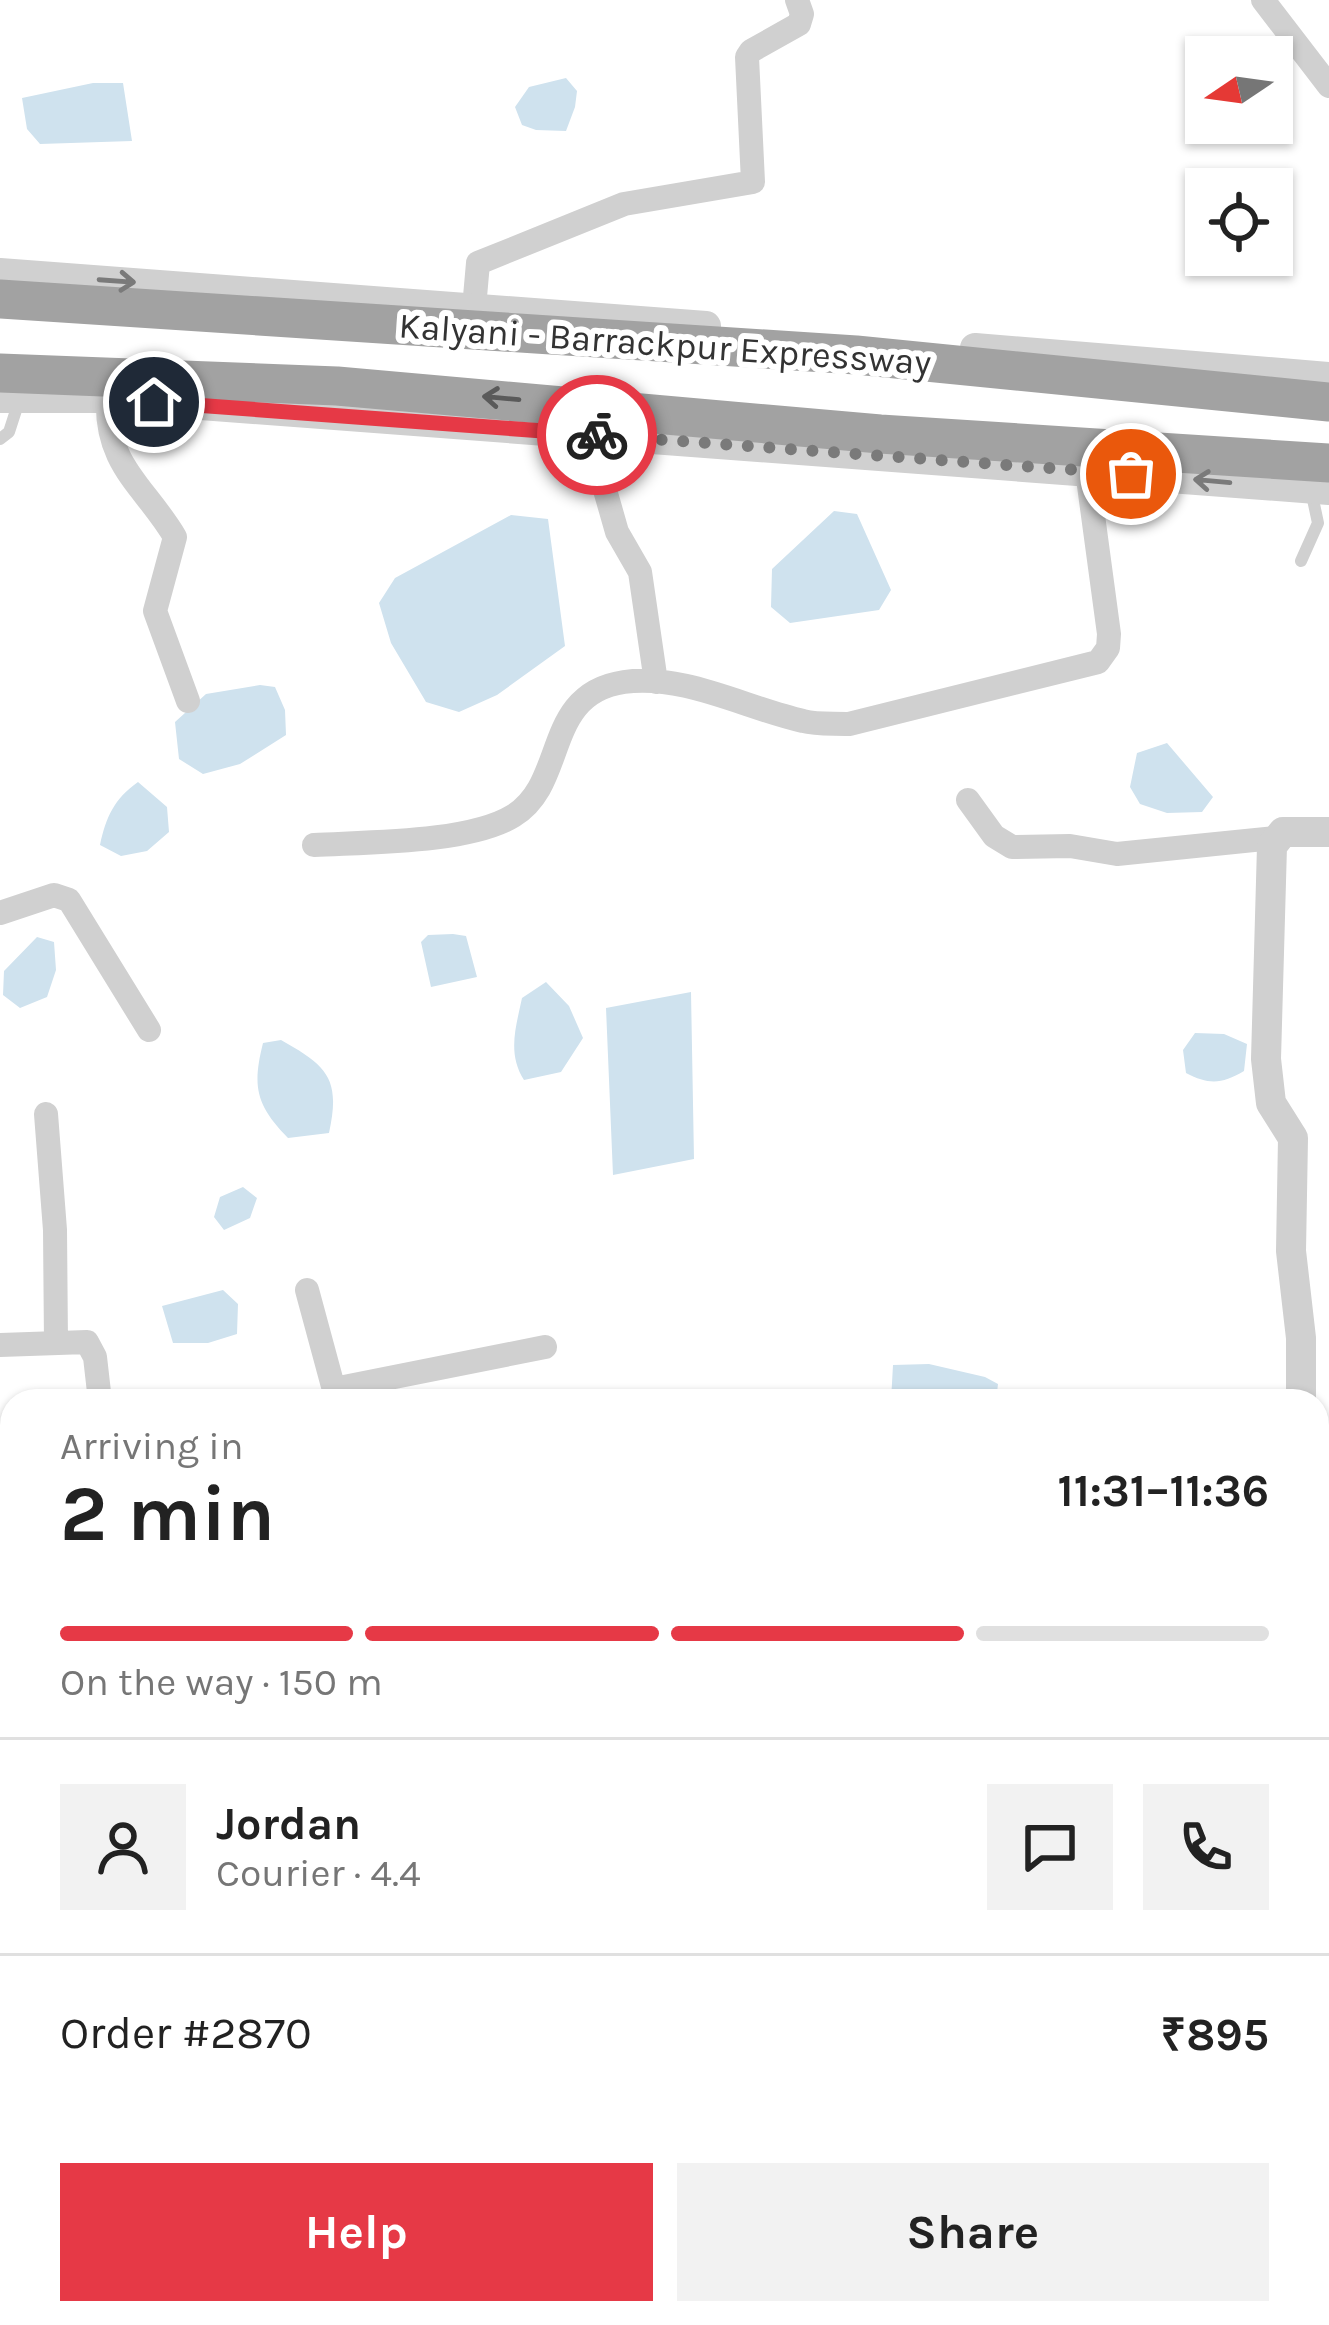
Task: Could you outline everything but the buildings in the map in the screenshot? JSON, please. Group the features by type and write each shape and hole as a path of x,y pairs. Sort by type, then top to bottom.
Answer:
{"highway":[{"name":"Kalyani - Barrackpur Expressway","path":"0,299 856,355 1329,402"},
{"name":"Kalyani - Barrackpur Expressway","path":"6,390 337,386 880,434 1323,481"}],"street":[{"path":"474,308 478,263 624,204 753,182 747,57 799,24 797,0"},
{"path":"1263,0 1329,86"},
{"path":"0,273 1329,376"},
{"path":"6,390 1087,471 1323,481"},
{"path":"108,398 110,440 131,482 175,537 155,611 188,701"},
{"path":"589,434 617,532 640,572 656,682"},
{"path":"314,845 413,839 494,826 517,814 532,801 578,703 592,691 623,682 656,682 807,722 849,724 1097,662 1108,648 1108,634 1087,471"},
{"path":"968,800 994,836 1012,848 1070,846 1117,854 1274,838 1288,830 1329,832"},
{"path":"1274,838 1266,1059 1271,1103 1293,1138 1291,1251 1301,1338 1300,1389"},
{"path":"0,913 54,895 69,900 149,1030"},
{"path":"46,1114 55,1230 56,1342"},
{"path":"307,1290 334,1389"},
{"path":"0,1345 80,1341 92,1348 98,1389"},
{"path":"362,1389 544,1347"}],"lane":[{"path":"0,439 9,432 6,390"},
{"path":"1300,561 1318,523 1323,481"}],"water":[{"path":"566,78 577,91 566,131 522,125 515,107 529,87"},
{"path":"93,83 123,83 132,141 40,144 27,129 22,98"},
{"path":"834,511 857,514 891,590 879,610 790,623 771,607 772,569"},
{"path":"511,515 548,519 565,646 497,695 459,712 426,702 391,643 379,603 395,578"},
{"path":"275,687 285,710 286,735 240,764 203,774 179,759 175,722 206,694"},
{"path":"1167,743 1213,797 1202,812 1167,813 1140,804 1130,787 1137,753"},
{"path":"138,782 167,807 169,832 147,851 121,856 100,845 112,809"},
{"path":"428,935 466,936 477,977 431,987 421,942"},
{"path":"37,937 54,942 56,970 47,997 20,1008 3,995 4,971"},
{"path":"546,982 569,1006 583,1038 561,1072 524,1080 514,1050 522,998"},
{"path":"691,992 694,1159 613,1175 606,1008"},
{"path":"1195,1033 1224,1034 1247,1044 1244,1071 1215,1081 1186,1073 1183,1050"},
{"path":"281,1040 310,1058 327,1076 333,1099 329,1133 288,1138 263,1105 258,1072 263,1043"},
{"path":"243,1187 257,1198 250,1218 224,1230 214,1217 220,1197"},
{"path":"223,1290 238,1304 237,1334 208,1343 173,1343 162,1306"},
{"path":"929,1364 985,1377 998,1384 997,1389 892,1389 893,1365"}],"way so far":[{"path":"597,435 1131,474"}],"route":[{"path":"154,402 597,435"}]}
